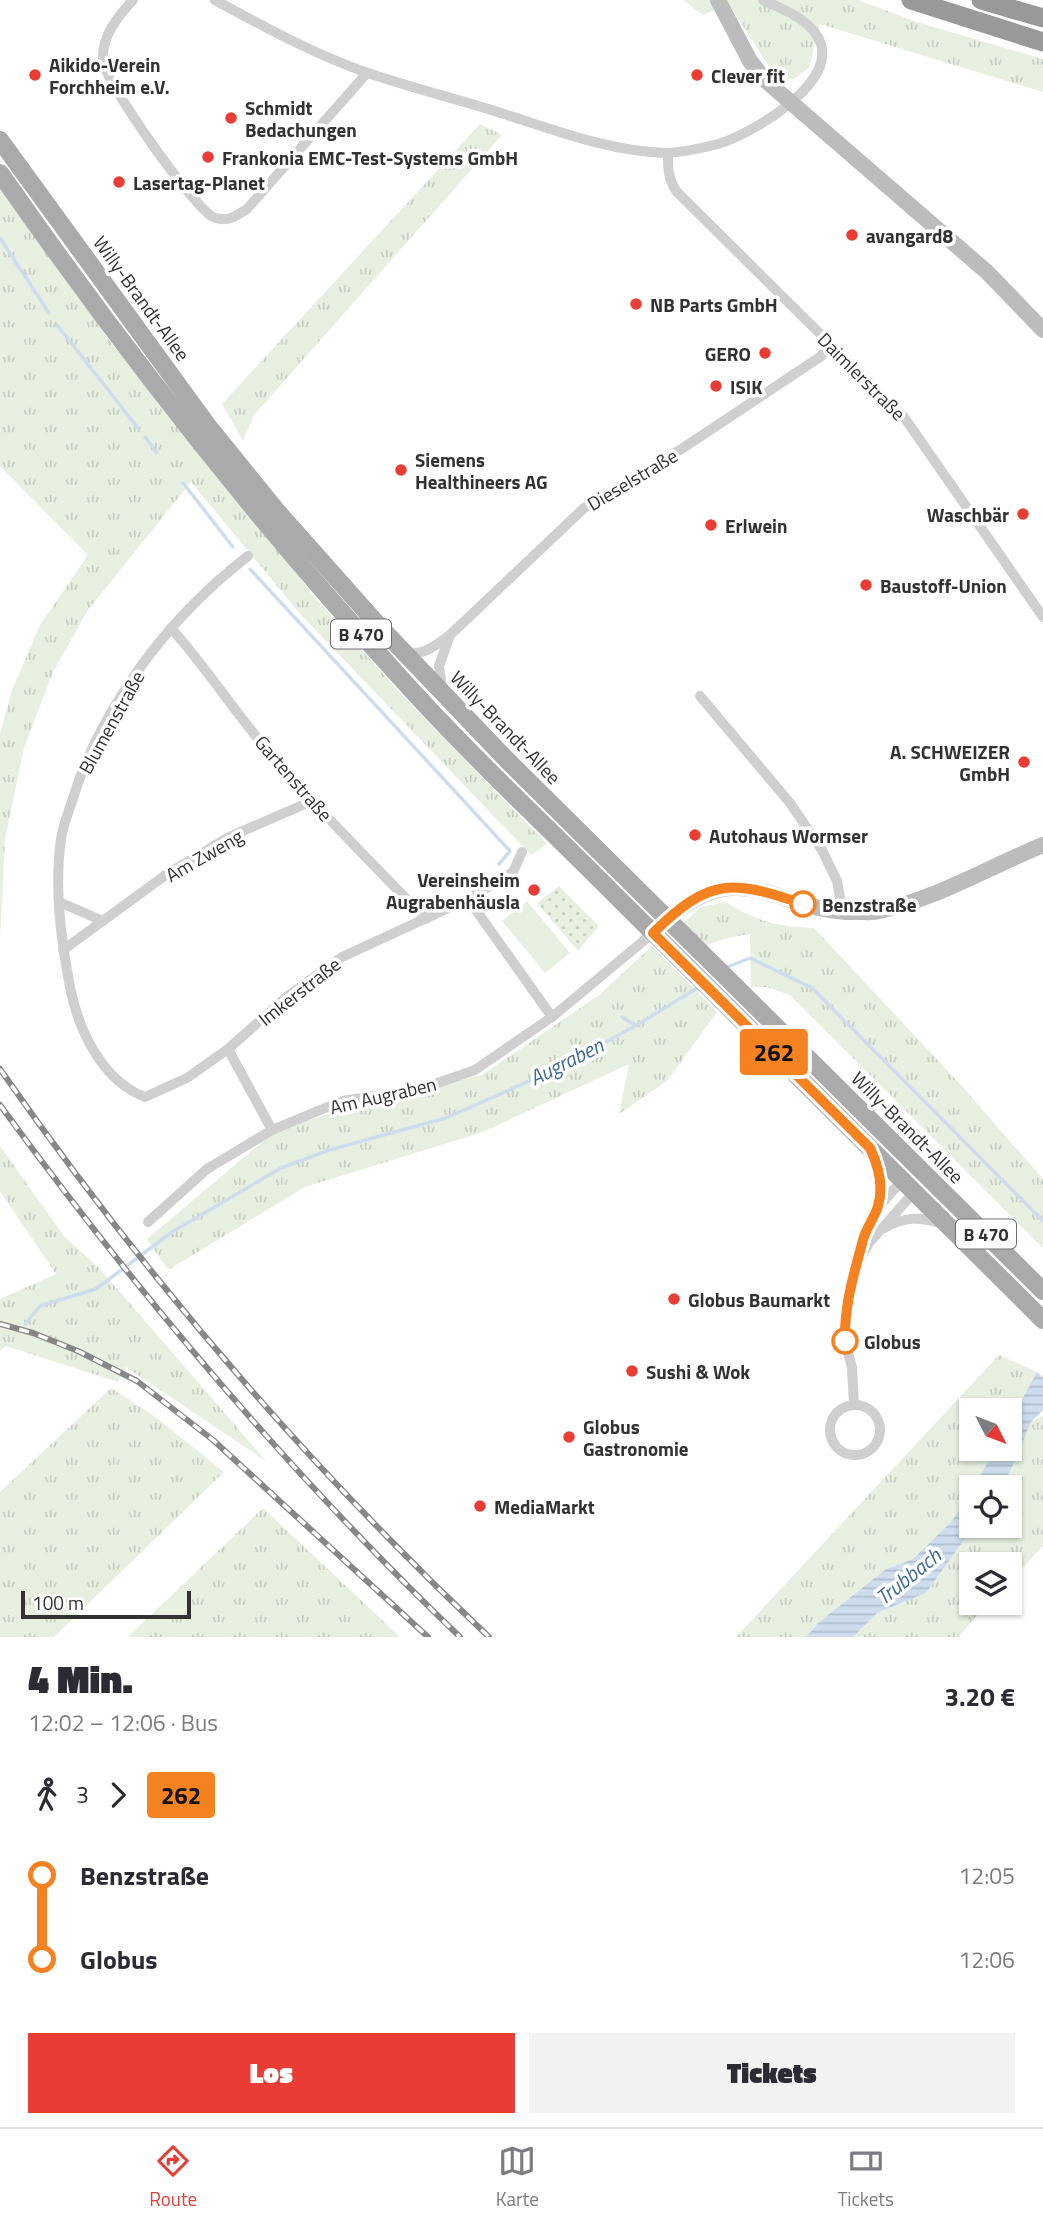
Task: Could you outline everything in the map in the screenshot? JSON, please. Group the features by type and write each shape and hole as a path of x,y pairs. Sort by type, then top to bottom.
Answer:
{"highway":[{"path":"911,0 1043,42"},
{"path":"981,0 1043,18"}],"main road":[{"path":"718,0 750,61 765,80 987,272 1043,330"},
{"name":"Willy-Brandt-Allee","path":"0,139 208,426 276,510 404,652 668,919 1043,1291"},
{"name":"B 470","path":"0,173 77,283 169,405 327,596 436,715 1043,1320"},
{"path":"653,933 686,902 718,889 737,887 760,890 815,908 843,913 877,912 910,902 1043,845"},
{"path":"909,1186 923,1171"}],"street":[{"path":"132,0 110,29 103,62 112,84 151,141 202,209 213,217 223,220 235,218 247,208 368,73"},
{"path":"215,0 315,51 368,73 577,138 635,150 668,153 719,144 749,131 789,103 818,73 822,62 820,43 806,23 763,0"},
{"name":"Daimlerstraße","path":"668,153 668,171 671,184 677,192 904,416 1043,617"},
{"name":"Dieselstraße","path":"404,652 415,654 429,649 450,635 583,508 683,449 820,357 831,345"},
{"name":"Blumenstraße","path":"228,1049 187,1078 145,1097 131,1092 100,1062 83,1030 72,1000 62,950 59,902 61,838 83,766 131,680 203,594 248,556"},
{"name":"Gartenstraße","path":"172,628 262,744 312,801 426,919"},
{"name":"Dieselstraße","path":"443,693 439,666 450,635"},
{"path":"700,696 790,803 822,850 837,881 843,913"},
{"name":"Am Zweng","path":"62,950 167,874 229,837 312,801"},
{"name":"Imkerstraße","path":"228,1049 289,995 342,957 468,899 513,872 522,852"},
{"path":"468,899 552,1017"},
{"path":"59,902 103,921"},
{"name":"Am Augraben","path":"148,1222 207,1169 272,1130 342,1101 420,1089 475,1070 552,1017 653,933"},
{"path":"228,1049 272,1130"},
{"path":"854,1405 852,1368 845,1331 848,1294 863,1240 878,1206 880,1176 878,1164 870,1148"},
{"path":"878,1206 909,1186"},
{"path":"859,1259 909,1186"},
{"path":"881,1229 915,1218 949,1227"},
{"path":"854,1405 871,1411 880,1429 879,1437 869,1451 853,1455 838,1449 833,1443 830,1428 836,1414 847,1406 854,1405"}],"green space":[{"path":"683,0 858,0 920,23 1043,59 1043,92 820,24 809,68 794,79 777,79 729,4 703,15"},
{"path":"480,124 502,135 254,415 243,441 222,404"},
{"path":"0,187 112,344 143,379 318,601 400,693 547,844 531,855 302,616 191,482 88,610 53,672 24,748 5,839 0,940 0,734 12,690 40,625 88,555 0,466"},
{"path":"559,886 599,926 578,951 537,903"},
{"path":"527,901 570,953 545,973 502,921"},
{"path":"725,902 767,922 814,928 960,1084 1043,1179 1043,1248 790,995 766,987 751,987 750,934 704,946 684,923 701,907"},
{"path":"652,946 717,1012 667,1081 619,1114 629,1064 483,1132 305,1187 168,1270 147,1239 275,1131 364,1103 482,1075 599,995"},
{"path":"0,1146 64,1236 100,1269 267,1462 126,1367 118,1382 6,1346 0,1351 0,1299 56,1274 0,1191"},
{"path":"999,1355 1037,1372 1022,1399 959,1398 959,1461 988,1461 981,1475 959,1475 959,1511 913,1559 886,1569 818,1623 806,1637 736,1637"},
{"path":"111,1388 153,1415 224,1472 54,1637 0,1637 0,1492"},
{"path":"1043,1416 1043,1546 1022,1568 1022,1552 959,1552 959,1615 977,1615 958,1637 853,1637 877,1613 926,1593 965,1538 1022,1538 1022,1475 1007,1475 1014,1461 1022,1461 1022,1442 1031,1422"},
{"path":"263,1508 400,1637 128,1637"}],"water":[{"path":"1037,1372 1043,1377 1043,1410 1031,1422 1022,1443 1022,1399"},
{"path":"988,1461 1014,1461 1008,1475 981,1475"},
{"name":"Trubbach","path":"959,1510 959,1538 965,1538 926,1593 877,1613 853,1637 806,1637 818,1623 886,1569 913,1559 952,1521"}],"waterway":[{"path":"0,238 49,313"},
{"path":"57,325 138,428"},
{"path":"145,437 157,453"},
{"path":"183,483 233,547"},
{"path":"250,569 510,851 499,864"},
{"name":"Augraben","path":"725,968 750,958 812,988 1043,1221"},
{"name":"Augraben","path":"25,1324 40,1306 96,1289 172,1232 281,1168 329,1150 446,1118 554,1070 637,1025 699,987"},
{"path":"622,1017 635,1025"}],"railway":[{"path":"0,1069 111,1220 230,1365 356,1505 489,1637"},
{"path":"0,1105 106,1245 218,1381 336,1512 460,1637"},
{"path":"0,1324 33,1333 78,1351 137,1381 213,1440 428,1637"}],"bus line":[{"name":"262","path":"803,904 760,890 737,887 718,889 686,902 653,933 870,1148 878,1164 878,1206 870,1219 848,1294 845,1341"}],"place":[{"name":"Aikido-Verein Forchheim e.V.","path":"35,75"},
{"name":"Clever fit","path":"697,75"},
{"name":"Schmidt Bedachungen","path":"231,118"},
{"name":"Frankonia EMC-Test-Systems GmbH","path":"208,157"},
{"name":"Lasertag-Planet","path":"119,182"},
{"name":"avangard8","path":"852,235"},
{"name":"NB Parts GmbH","path":"636,304"},
{"name":"GERO","path":"765,353"},
{"name":"ISIK","path":"716,386"},
{"name":"Siemens Healthineers AG","path":"401,470"},
{"name":"Waschbär","path":"1023,514"},
{"name":"Erlwein","path":"711,525"},
{"name":"Baustoff-Union","path":"866,585"},
{"name":"A. SCHWEIZER GmbH","path":"1024,762"},
{"name":"Autohaus Wormser","path":"695,835"},
{"name":"Vereinsheim Augrabenhäusla","path":"534,890"},
{"name":"Benzstraße","path":"803,904"},
{"name":"Globus Baumarkt","path":"674,1299"},
{"name":"Globus","path":"845,1341"},
{"name":"Sushi & Wok","path":"632,1371"},
{"name":"Globus Gastronomie","path":"569,1437"},
{"name":"MediaMarkt","path":"480,1506"}]}
